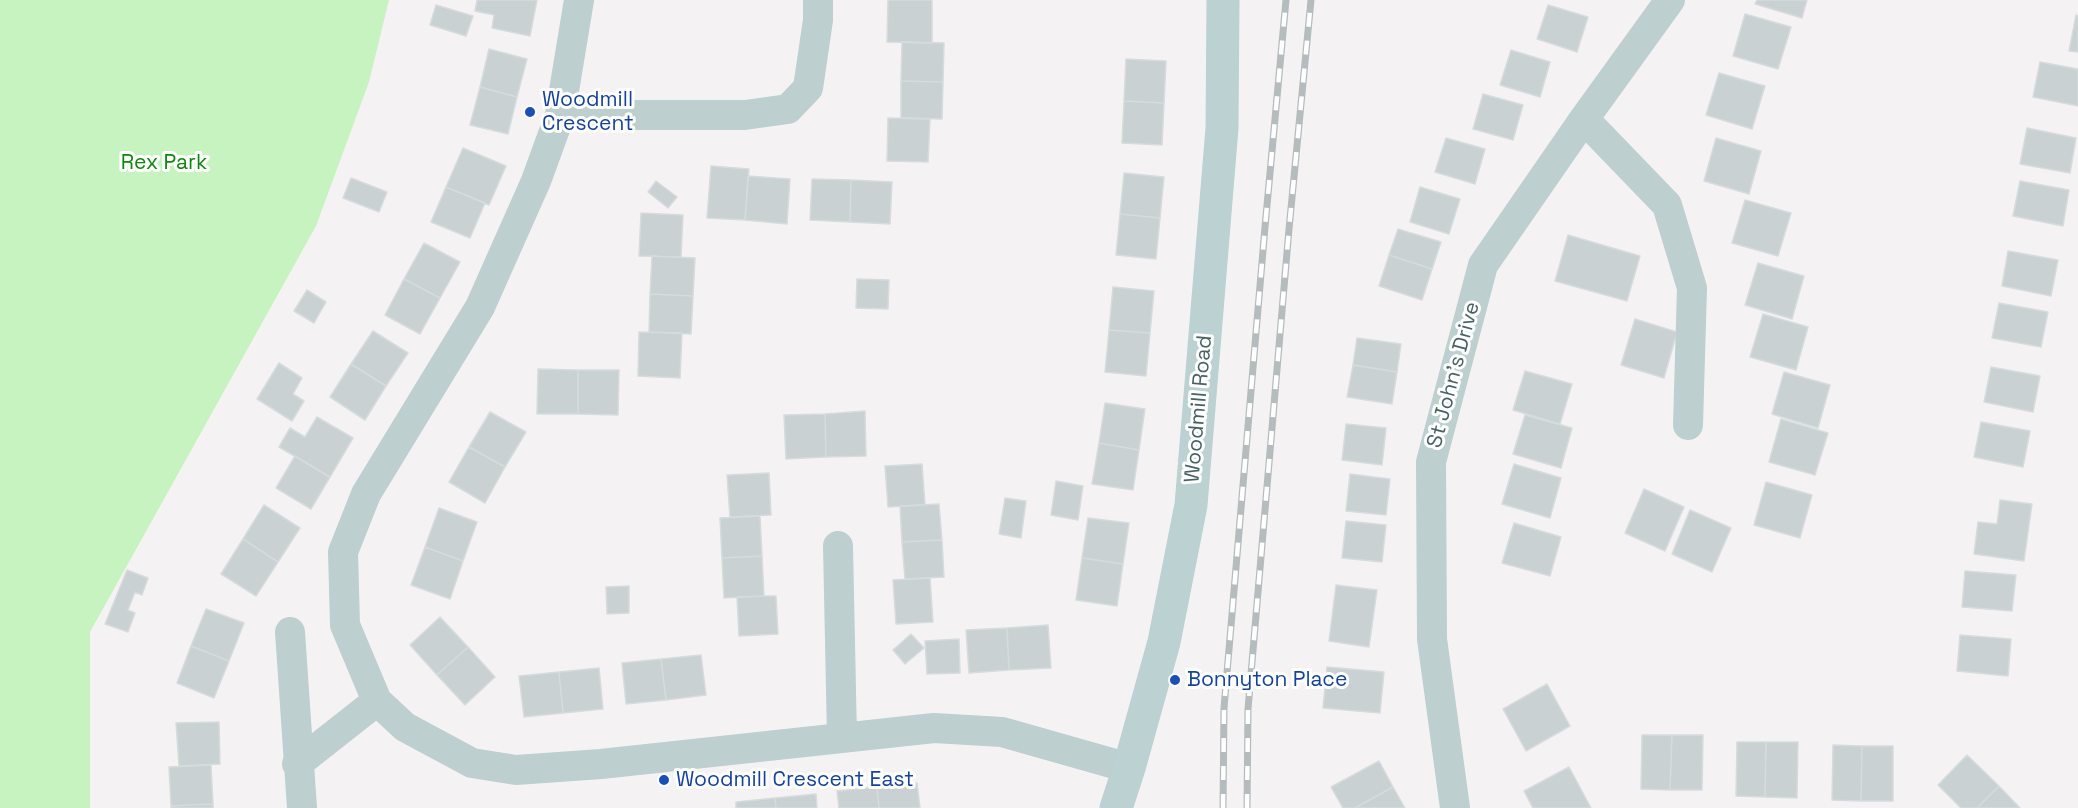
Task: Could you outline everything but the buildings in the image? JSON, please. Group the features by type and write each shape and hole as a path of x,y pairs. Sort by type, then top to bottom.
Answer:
{"street":[{"path":"579,0 560,115 536,181 480,307 366,494 344,552 345,625 378,701 405,727 472,763 516,770 601,764 934,728 1002,732 1129,768"},
{"path":"560,115 745,115 788,109 808,88 818,20 818,0"},
{"name":"Woodmill Road","path":"1116,808 1164,642 1191,506 1222,128 1223,0"},
{"name":"St John's Drive","path":"1455,808 1432,639 1431,462 1484,265 1584,119 1670,0"},
{"path":"1584,119 1666,205 1692,288 1688,425"},
{"path":"838,546 842,738"},
{"path":"290,632 297,764 302,808"},
{"path":"297,764 378,701"}],"green space":[{"name":"Rex Park","path":"0,0 389,0 369,82 316,226 90,632 90,808 0,808"}],"railway":[{"path":"1223,808 1224,708 1286,0"},
{"path":"1247,808 1248,709 1311,0"}],"place":[{"name":"Woodmill Crescent","path":"530,112"},
{"name":"Bonnyton Place","path":"1175,680"},
{"name":"Woodmill Crescent East","path":"664,780"}]}
